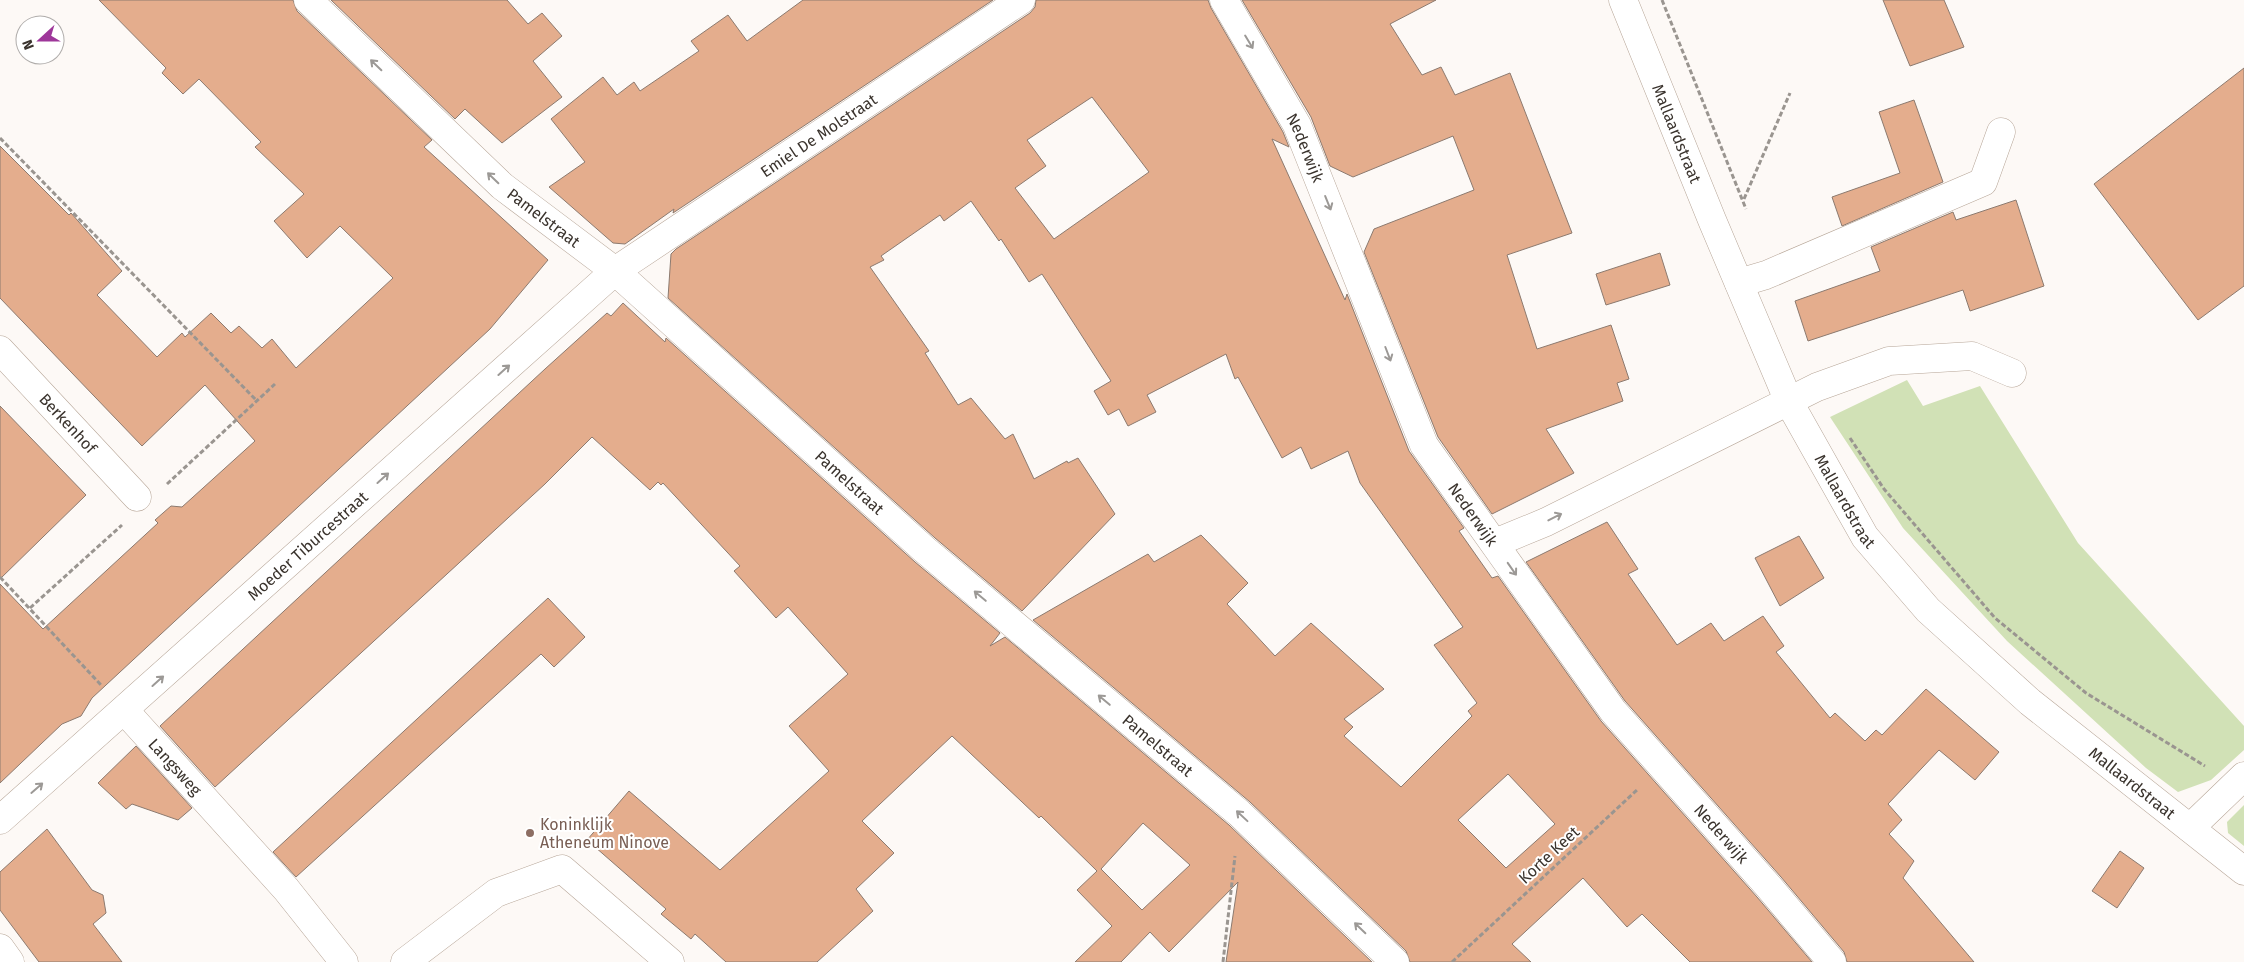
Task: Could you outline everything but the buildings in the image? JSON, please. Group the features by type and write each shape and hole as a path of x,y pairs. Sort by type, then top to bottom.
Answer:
{"street":[{"name":"Pamelstraat","path":"308,0 502,186 615,271 925,550 1239,813 1395,962"},
{"name":"Emiel De Molstraat","path":"615,271 1020,0"},
{"name":"Nederwijk","path":"1224,0 1297,125 1424,446 1613,711 1832,962"},
{"name":"Mallaardstraat","path":"1623,0 1789,402 1865,537 1928,610 2030,702 2244,871"},
{"path":"1739,283 1766,275 1983,182 2001,132"},
{"name":"Moeder Tiburcestraat","path":"0,820 125,711 615,271"},
{"name":"Berkenhof","path":"0,350 137,497"},
{"path":"1495,544 1546,522 1817,387 1889,361 1972,356 2012,373"},
{"name":"Langsweg","path":"125,711 286,889 344,962"},
{"path":"2190,828 2238,781"},
{"path":"404,962 496,893 562,870 670,962"},
{"path":"0,948 10,962"}],"path":[{"path":"1662,0 1744,200 1749,218"},
{"path":"1744,200 1790,92"},
{"path":"0,138 257,401"},
{"path":"1848,434 1884,488 1995,618 2086,693 2202,764 2238,781"},
{"path":"0,577 125,711"},
{"name":"Korte Keet","path":"1452,962 1663,767"},
{"path":"1223,962 1239,813"}],"green space":[{"path":"1907,380 1923,406 1980,386 2078,543 2244,726 2244,750 2211,780 2178,792 2146,768 2007,641 1903,528 1830,417"},
{"path":"2244,805 2244,846 2228,833 2227,822"}],"place":[{"name":"Koninklijk Atheneum Ninove","path":"530,833"}]}
